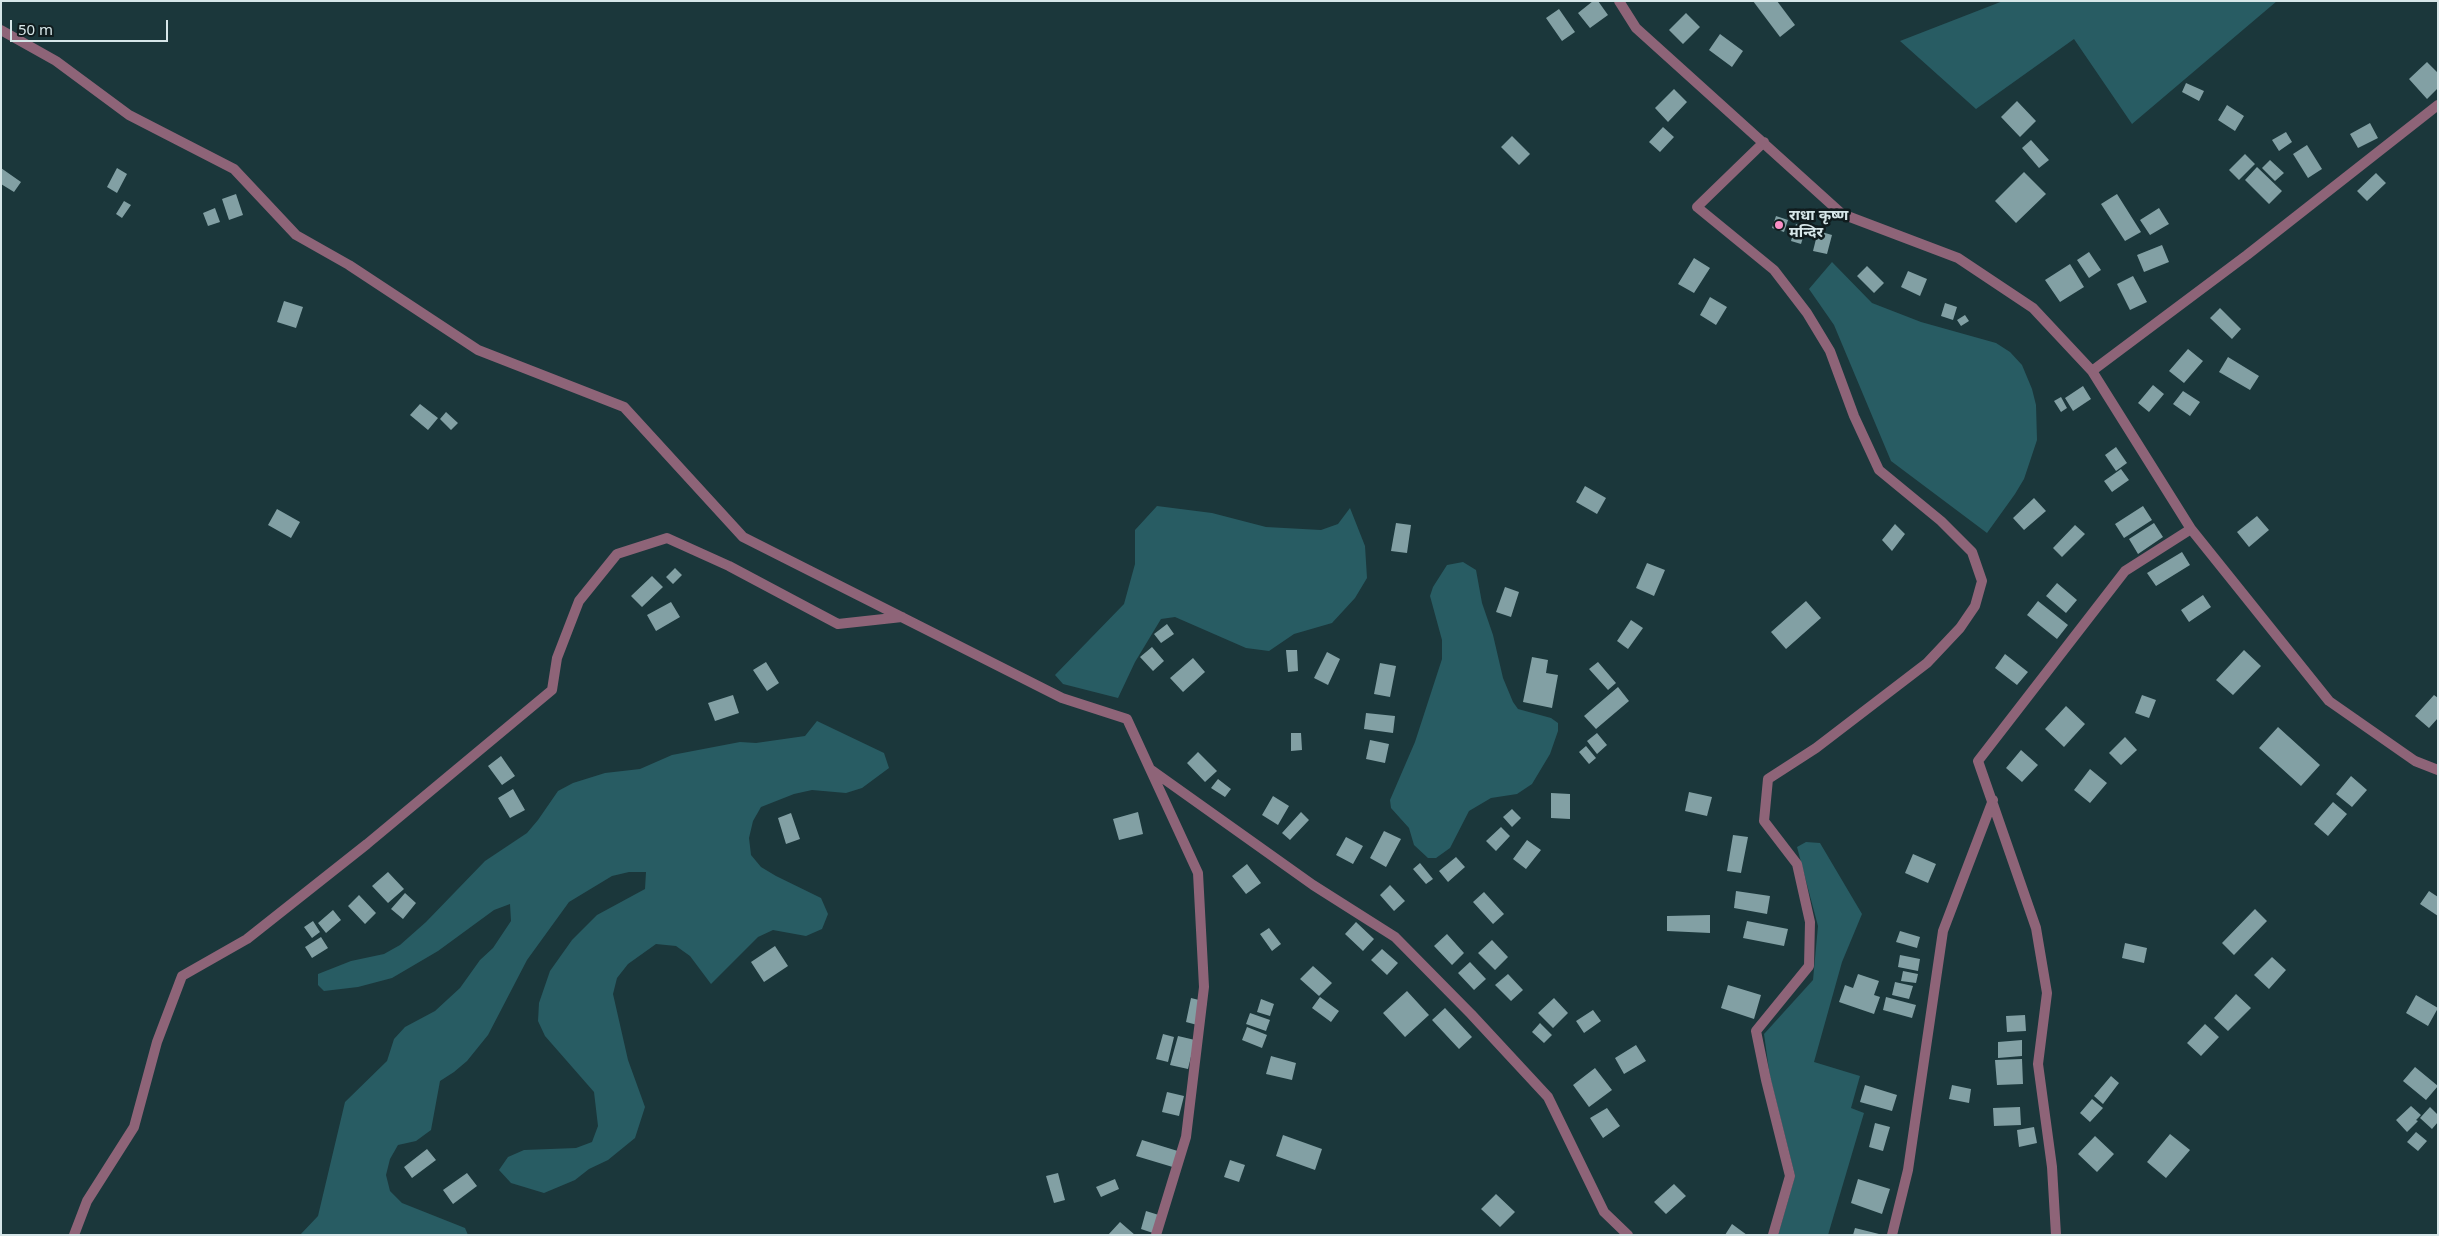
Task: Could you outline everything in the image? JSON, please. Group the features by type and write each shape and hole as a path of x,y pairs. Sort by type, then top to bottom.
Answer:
{"street":[{"path":"1619,1 1636,28 1842,214 1958,258 2033,308 2092,371 2191,530 2329,701 2415,761 2438,770"},
{"path":"1,30 56,61 129,116 234,169 296,235 349,265 478,350 624,407 743,537 1062,698 1127,719 1198,873 1204,987 1186,1137 1156,1235"},
{"path":"2092,371 2247,255 2438,105"},
{"path":"1764,142 1697,207 1774,270 1807,313 1830,351 1854,416 1879,470 1941,521 1972,552 1982,581 1974,606 1960,628 1927,663 1816,748 1768,779 1764,821 1797,864 1810,922 1809,966 1756,1031 1790,1176 1773,1235"},
{"path":"2056,1235 2052,1167 2038,1064 2046,994 2036,928 1978,761 2125,571 2191,530"},
{"path":"74,1235 87,1201 134,1127 157,1042 182,976 247,939 367,844 552,690 557,658 578,601 617,554 667,538 729,566 838,624 902,616"},
{"path":"1150,769 1313,885 1395,937 1548,1097 1604,1212 1628,1235"},
{"path":"1892,1235 1908,1170 1943,930 1993,800"}],"shaded area":[{"path":"2003,1 2277,1 2132,124 2074,39 1976,109 1900,41"},
{"path":"1832,262 1872,303 1921,322 1996,343 2010,352 2022,365 2032,389 2036,405 2037,440 2024,479 1987,533 1891,461 1834,325 1809,289"},
{"path":"1157,506 1212,513 1266,527 1321,530 1338,524 1350,508 1365,546 1367,578 1355,598 1332,623 1294,634 1269,651 1246,648 1175,617 1161,619 1135,662 1118,698 1063,684 1055,675 1124,604 1135,564 1135,530"},
{"path":"1463,562 1476,570 1482,603 1493,635 1503,678 1513,702 1518,709 1551,718 1558,723 1558,731 1550,754 1532,784 1517,794 1491,798 1469,811 1450,848 1436,858 1428,858 1414,845 1409,828 1391,808 1390,800 1415,742 1442,659 1442,640 1430,596 1433,587 1447,565"},
{"path":"817,721 884,753 889,768 862,788 846,793 812,790 794,794 761,807 753,821 749,838 751,855 761,867 821,898 828,914 822,929 806,936 773,930 758,937 711,984 690,956 676,946 656,944 628,964 617,978 613,994 628,1060 645,1107 635,1138 608,1160 589,1169 575,1180 544,1193 511,1183 499,1170 508,1157 524,1150 576,1148 592,1142 598,1126 594,1092 545,1036 538,1021 539,1003 550,971 572,940 597,915 645,889 646,872 629,872 612,876 569,902 527,960 488,1035 467,1061 440,1081 431,1130 416,1141 398,1145 390,1159 386,1175 390,1191 402,1203 465,1228 468,1235 300,1235 318,1216 345,1102 387,1061 394,1039 405,1027 435,1011 460,988 480,960 493,948 511,921 510,904 494,910 438,951 392,978 358,987 324,991 318,985 318,974 351,961 384,954 400,945 426,922 485,861 527,833 558,791 573,783 605,773 640,769 672,755 740,742 756,743 805,736"},
{"path":"1806,842 1820,843 1862,914 1842,962 1814,1062 1860,1076 1851,1108 1864,1113 1828,1235 1778,1235 1795,1176 1770,1077 1764,1034 1813,980 1818,926 1797,847"}],"building":[{"path":"1593,1 1598,1 1608,15 1590,28 1578,13"},
{"path":"1753,1 1777,1 1795,25 1780,37"},
{"path":"1559,9 1575,32 1562,41 1546,18"},
{"path":"1686,13 1700,27 1683,44 1669,30"},
{"path":"1720,34 1743,51 1732,67 1709,50"},
{"path":"2427,62 2438,73 2438,88 2427,99 2409,79"},
{"path":"2186,83 2204,91 2199,101 2182,92"},
{"path":"1674,89 1687,102 1668,122 1655,108"},
{"path":"2017,101 2036,121 2020,137 2001,117"},
{"path":"2227,105 2244,116 2235,131 2218,120"},
{"path":"2370,123 2378,138 2358,148 2350,134"},
{"path":"1663,127 1674,137 1660,152 1649,142"},
{"path":"2286,132 2292,142 2279,151 2272,140"},
{"path":"1512,136 1530,154 1519,165 1501,147"},
{"path":"2031,140 2049,160 2039,168 2022,148"},
{"path":"2307,145 2322,169 2308,178 2293,154"},
{"path":"2245,154 2255,164 2239,180 2229,170"},
{"path":"2270,160 2284,173 2275,181 2262,168"},
{"path":"2257,167 2282,191 2269,204 2245,180"},
{"path":"1,168 21,182 14,192 1,184"},
{"path":"117,168 127,174 117,193 107,187"},
{"path":"2024,172 2046,194 2016,223 1995,201"},
{"path":"2376,173 2386,183 2367,201 2357,191"},
{"path":"236,194 243,215 229,220 222,199"},
{"path":"2117,194 2141,232 2125,241 2101,204"},
{"path":"124,201 131,205 122,218 116,214"},
{"path":"215,208 220,222 208,226 203,213"},
{"path":"2159,208 2169,224 2150,235 2140,220"},
{"path":"1776,216 1788,220 1784,232 1772,228"},
{"path":"1796,224 1806,228 1801,244 1791,241"},
{"path":"1818,231 1832,235 1827,254 1813,251"},
{"path":"2162,245 2169,262 2144,272 2137,255"},
{"path":"2089,252 2101,270 2089,278 2077,260"},
{"path":"1694,258 1710,268 1694,293 1678,284"},
{"path":"2070,264 2084,287 2060,302 2045,280"},
{"path":"1867,266 1884,283 1874,293 1857,276"},
{"path":"1908,271 1927,279 1920,296 1901,287"},
{"path":"2133,276 2147,302 2130,310 2117,284"},
{"path":"1710,297 1727,307 1716,325 1700,315"},
{"path":"284,301 303,307 296,328 277,322"},
{"path":"1945,303 1957,307 1953,320 1941,316"},
{"path":"2220,308 2241,329 2232,339 2210,318"},
{"path":"1965,315 1969,321 1961,326 1957,320"},
{"path":"2188,349 2203,361 2184,383 2169,371"},
{"path":"2228,357 2259,376 2250,390 2219,372"},
{"path":"2153,385 2164,394 2149,412 2138,403"},
{"path":"2083,386 2091,399 2073,411 2065,398"},
{"path":"2183,391 2200,402 2190,416 2173,404"},
{"path":"2061,397 2067,408 2061,412 2054,401"},
{"path":"420,404 438,418 428,430 410,415"},
{"path":"446,412 458,423 451,430 440,419"},
{"path":"2116,447 2127,463 2116,471 2105,455"},
{"path":"2121,469 2129,480 2112,492 2104,481"},
{"path":"1585,486 1606,498 1597,514 1576,502"},
{"path":"2034,498 2046,511 2024,530 2013,518"},
{"path":"2143,506 2152,520 2124,538 2115,524"},
{"path":"277,509 300,522 291,538 268,525"},
{"path":"2257,516 2269,530 2249,547 2237,532"},
{"path":"1396,523 1411,525 1407,553 1391,551"},
{"path":"2154,523 2163,537 2138,554 2129,539"},
{"path":"1895,524 1905,534 1892,551 1882,540"},
{"path":"2075,525 2085,534 2062,557 2053,548"},
{"path":"2182,552 2190,565 2156,586 2147,573"},
{"path":"1647,563 1665,570 1654,596 1636,588"},
{"path":"675,568 682,575 673,584 666,577"},
{"path":"652,576 663,587 642,607 631,596"},
{"path":"2057,583 2077,600 2066,613 2046,596"},
{"path":"1505,587 1519,592 1511,617 1496,612"},
{"path":"2203,595 2211,607 2189,622 2181,610"},
{"path":"1806,601 1821,618 1786,649 1771,632"},
{"path":"2038,601 2068,625 2057,639 2027,615"},
{"path":"671,602 680,617 656,631 647,615"},
{"path":"1631,620 1643,628 1628,649 1617,641"},
{"path":"1167,624 1174,634 1161,643 1154,634"},
{"path":"1152,647 1164,661 1153,671 1140,657"},
{"path":"1286,650 1297,650 1298,671 1288,672"},
{"path":"2244,650 2261,666 2233,695 2216,680"},
{"path":"1327,652 1340,659 1328,685 1314,678"},
{"path":"2005,654 2028,672 2017,685 1995,668"},
{"path":"1532,657 1548,660 1546,673 1558,675 1552,708 1523,702"},
{"path":"1193,658 1205,672 1183,692 1170,678"},
{"path":"766,662 779,683 767,691 753,670"},
{"path":"1598,662 1616,683 1608,690 1589,669"},
{"path":"1380,663 1396,666 1390,697 1374,694"},
{"path":"1618,687 1629,701 1596,729 1584,716"},
{"path":"733,695 739,713 715,721 708,703"},
{"path":"2142,695 2156,700 2149,718 2135,713"},
{"path":"2434,695 2438,698 2438,718 2429,728 2415,716"},
{"path":"2066,706 2085,724 2064,747 2045,729"},
{"path":"1366,713 1395,716 1393,733 1364,729"},
{"path":"2278,727 2320,765 2301,786 2259,748"},
{"path":"1291,733 1301,733 1302,750 1291,751"},
{"path":"1597,733 1607,745 1597,754 1587,741"},
{"path":"2125,737 2137,750 2121,765 2109,753"},
{"path":"1370,740 1389,744 1385,763 1366,759"},
{"path":"1586,746 1596,758 1589,764 1579,752"},
{"path":"2021,750 2038,765 2022,782 2006,768"},
{"path":"1198,752 1217,771 1205,782 1187,763"},
{"path":"501,756 515,776 502,785 488,766"},
{"path":"2090,769 2107,783 2090,803 2074,790"},
{"path":"2351,776 2367,790 2352,807 2336,794"},
{"path":"1218,779 1231,789 1225,797 1211,788"},
{"path":"513,789 525,810 510,818 498,798"},
{"path":"1689,792 1712,797 1707,816 1685,811"},
{"path":"1551,793 1570,794 1570,819 1551,818"},
{"path":"1273,796 1289,806 1278,825 1262,815"},
{"path":"2333,802 2347,814 2328,836 2314,824"},
{"path":"1512,809 1521,818 1512,827 1503,817"},
{"path":"1138,812 1143,834 1119,840 1113,819"},
{"path":"1301,812 1309,820 1290,840 1282,833"},
{"path":"791,813 800,839 786,844 778,818"},
{"path":"1501,827 1510,836 1496,851 1486,841"},
{"path":"1384,831 1401,839 1386,867 1370,858"},
{"path":"1733,835 1748,837 1741,873 1727,871"},
{"path":"1346,837 1363,846 1353,864 1336,855"},
{"path":"1527,840 1541,850 1526,869 1513,859"},
{"path":"1913,854 1936,864 1928,883 1905,873"},
{"path":"1456,857 1465,867 1448,882 1439,871"},
{"path":"1420,863 1433,879 1426,884 1413,869"},
{"path":"1247,864 1261,883 1246,894 1232,876"},
{"path":"388,872 404,889 388,903 372,886"},
{"path":"1390,885 1405,901 1394,911 1380,895"},
{"path":"1736,891 1770,896 1767,914 1734,908"},
{"path":"2429,891 2438,897 2438,916 2420,904"},
{"path":"1484,892 1504,914 1493,924 1473,902"},
{"path":"405,893 416,903 403,919 391,909"},
{"path":"359,895 376,913 365,924 348,906"},
{"path":"2255,909 2267,921 2234,955 2222,943"},
{"path":"333,910 341,920 326,933 318,923"},
{"path":"1710,915 1710,933 1667,931 1667,916"},
{"path":"313,921 320,932 312,938 304,927"},
{"path":"1747,921 1788,929 1784,946 1743,938"},
{"path":"1356,922 1374,939 1363,951 1345,934"},
{"path":"1269,928 1281,944 1272,951 1260,934"},
{"path":"1900,931 1920,937 1917,948 1896,942"},
{"path":"1447,934 1464,953 1452,965 1434,946"},
{"path":"321,937 328,948 312,958 305,947"},
{"path":"1492,940 1508,957 1495,970 1478,953"},
{"path":"2125,943 2147,948 2144,963 2122,958"},
{"path":"775,946 788,966 764,982 751,962"},
{"path":"1382,949 1398,963 1387,975 1371,960"},
{"path":"1900,955 1920,959 1918,971 1898,967"},
{"path":"2272,957 2286,970 2269,989 2254,975"},
{"path":"1470,962 1486,979 1474,990 1458,973"},
{"path":"1313,966 1332,983 1319,996 1300,979"},
{"path":"1903,971 1918,974 1916,983 1901,981"},
{"path":"1508,974 1523,990 1511,1001 1495,985"},
{"path":"1858,974 1879,981 1874,995 1880,997 1874,1014 1839,1002 1845,985 1853,988"},
{"path":"1895,982 1913,986 1909,999 1892,995"},
{"path":"1728,985 1761,995 1754,1019 1721,1008"},
{"path":"1407,991 1429,1015 1405,1037 1383,1013"},
{"path":"2236,994 2251,1008 2228,1031 2214,1018"},
{"path":"2416,995 2438,1008 2428,1026 2406,1013"},
{"path":"1320,997 1339,1011 1331,1022 1312,1008"},
{"path":"1886,997 1916,1005 1912,1018 1883,1010"},
{"path":"1191,998 1207,1002 1201,1026 1186,1022"},
{"path":"1554,998 1568,1013 1553,1028 1538,1013"},
{"path":"1261,999 1274,1004 1270,1016 1257,1012"},
{"path":"1445,1008 1472,1037 1459,1049 1432,1020"},
{"path":"1593,1010 1601,1021 1584,1033 1576,1021"},
{"path":"1250,1013 1270,1020 1266,1031 1246,1024"},
{"path":"2025,1015 2026,1031 2007,1032 2006,1016"},
{"path":"1540,1023 1552,1035 1544,1043 1532,1032"},
{"path":"2205,1024 2219,1037 2201,1056 2187,1043"},
{"path":"1247,1027 1267,1035 1262,1048 1242,1040"},
{"path":"1163,1034 1174,1037 1168,1062 1156,1059"},
{"path":"1178,1036 1195,1040 1188,1069 1170,1065"},
{"path":"2022,1040 2022,1056 1998,1058 1998,1042"},
{"path":"1636,1045 1646,1061 1624,1074 1615,1058"},
{"path":"1271,1056 1296,1063 1292,1080 1266,1074"},
{"path":"2022,1059 2023,1084 1997,1085 1995,1060"},
{"path":"2415,1067 2438,1086 2426,1100 2403,1081"},
{"path":"1595,1068 1612,1090 1589,1107 1573,1085"},
{"path":"2111,1076 2119,1083 2103,1104 2094,1096"},
{"path":"1865,1085 1897,1095 1892,1111 1860,1102"},
{"path":"1952,1085 1971,1089 1969,1103 1949,1099"},
{"path":"1167,1092 1184,1096 1179,1116 1162,1112"},
{"path":"2092,1099 2103,1108 2090,1122 2080,1113"},
{"path":"2411,1106 2421,1115 2407,1132 2396,1120"},
{"path":"2020,1107 2021,1125 1994,1126 1993,1108"},
{"path":"2430,1107 2438,1115 2438,1122 2432,1129 2420,1118"},
{"path":"1607,1108 1620,1126 1603,1138 1590,1118"},
{"path":"1875,1123 1890,1127 1883,1151 1869,1147"},
{"path":"2034,1127 2037,1143 2019,1147 2017,1130"},
{"path":"2416,1132 2427,1141 2418,1151 2407,1142"},
{"path":"2170,1134 2190,1150 2166,1178 2147,1162"},
{"path":"1283,1135 1322,1149 1315,1170 1276,1156"},
{"path":"2095,1136 2114,1154 2097,1172 2078,1154"},
{"path":"1142,1140 1181,1152 1176,1168 1136,1156"},
{"path":"427,1149 436,1160 412,1178 404,1167"},
{"path":"1230,1160 1245,1165 1239,1182 1224,1177"},
{"path":"467,1173 477,1186 453,1204 443,1190"},
{"path":"1058,1173 1065,1200 1054,1203 1046,1176"},
{"path":"1115,1179 1119,1189 1101,1197 1096,1187"},
{"path":"1858,1179 1890,1189 1882,1214 1851,1203"},
{"path":"1674,1184 1686,1196 1666,1214 1654,1202"},
{"path":"1496,1194 1515,1212 1500,1227 1481,1209"},
{"path":"1146,1211 1162,1216 1156,1234 1141,1229"},
{"path":"1120,1222 1135,1235 1108,1235"},
{"path":"1732,1224 1747,1235 1725,1235"},
{"path":"1855,1228 1879,1234 1879,1235 1853,1235"}],"place":[{"name":"राधा कृष्ण मन्दिर","path":"1779,225"}]}
